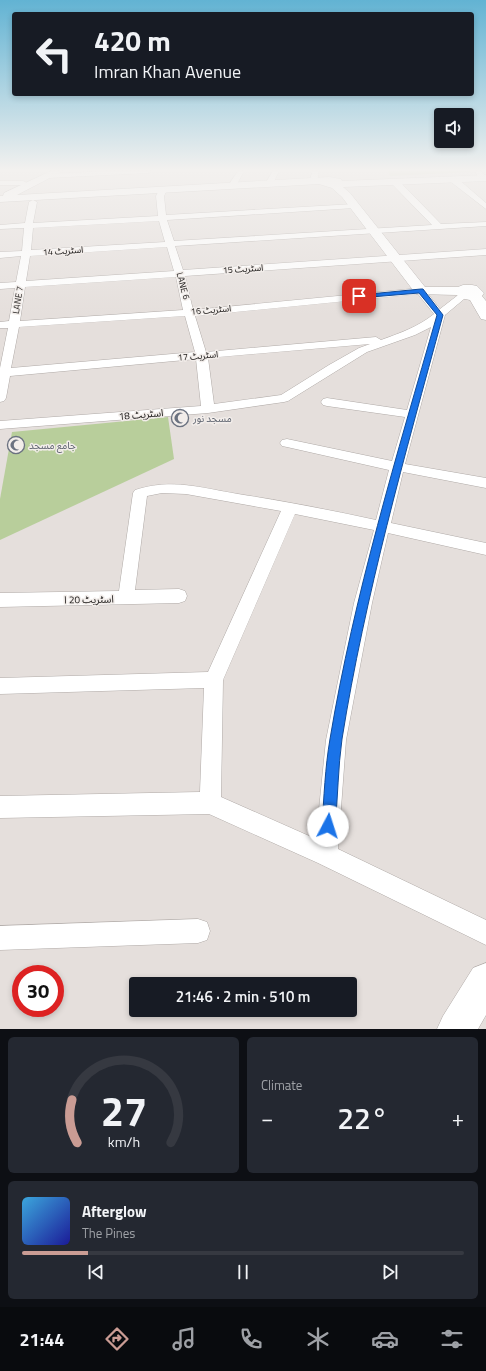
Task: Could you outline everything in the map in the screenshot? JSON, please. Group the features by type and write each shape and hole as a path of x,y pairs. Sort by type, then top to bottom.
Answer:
{"street":[{"name":"LANE 7","path":"0,398 3,373 14,324 26,253 29,219"},
{"path":"0,227 142,219"},
{"name":"LANE 6","path":"162,219 180,274 189,313 202,356 208,409"},
{"path":"326,855 336,740 363,603 398,466 440,315 364,219"},
{"path":"432,219 440,227"},
{"name":"اسٹریٹ 14","path":"0,255 486,224"},
{"name":"اسٹریٹ 15","path":"0,286 486,252"},
{"path":"468,293 486,281"},
{"path":"421,291 468,293 479,301 486,316"},
{"name":"اسٹریٹ 16","path":"0,325 189,313 421,291"},
{"name":"اسٹریٹ 18","path":"0,425 208,409 284,398 333,367 364,350 427,324 468,293"},
{"name":"اسٹریٹ 17","path":"3,373 396,338"},
{"path":"327,402 412,414"},
{"path":"287,443 486,483"},
{"path":"126,598 140,492 147,490 170,488 290,507 486,549"},
{"path":"210,803 214,680 290,507"},
{"name":"اسٹریٹ 20 ا","path":"0,600 179,596"},
{"path":"0,686 214,680"},
{"path":"0,807 210,803 326,855 486,933"},
{"path":"0,938 198,931"},
{"path":"456,1029 486,981"}],"green space":[{"path":"168,417 174,459 0,540 0,499 12,432"}],"place":[{"name":"مسجد نور","path":"180,418"},
{"name":"جامع مسجد","path":"16,445"}],"route":[{"path":"328,826 336,740 363,603 398,466 440,315 421,291 359,296"}]}
